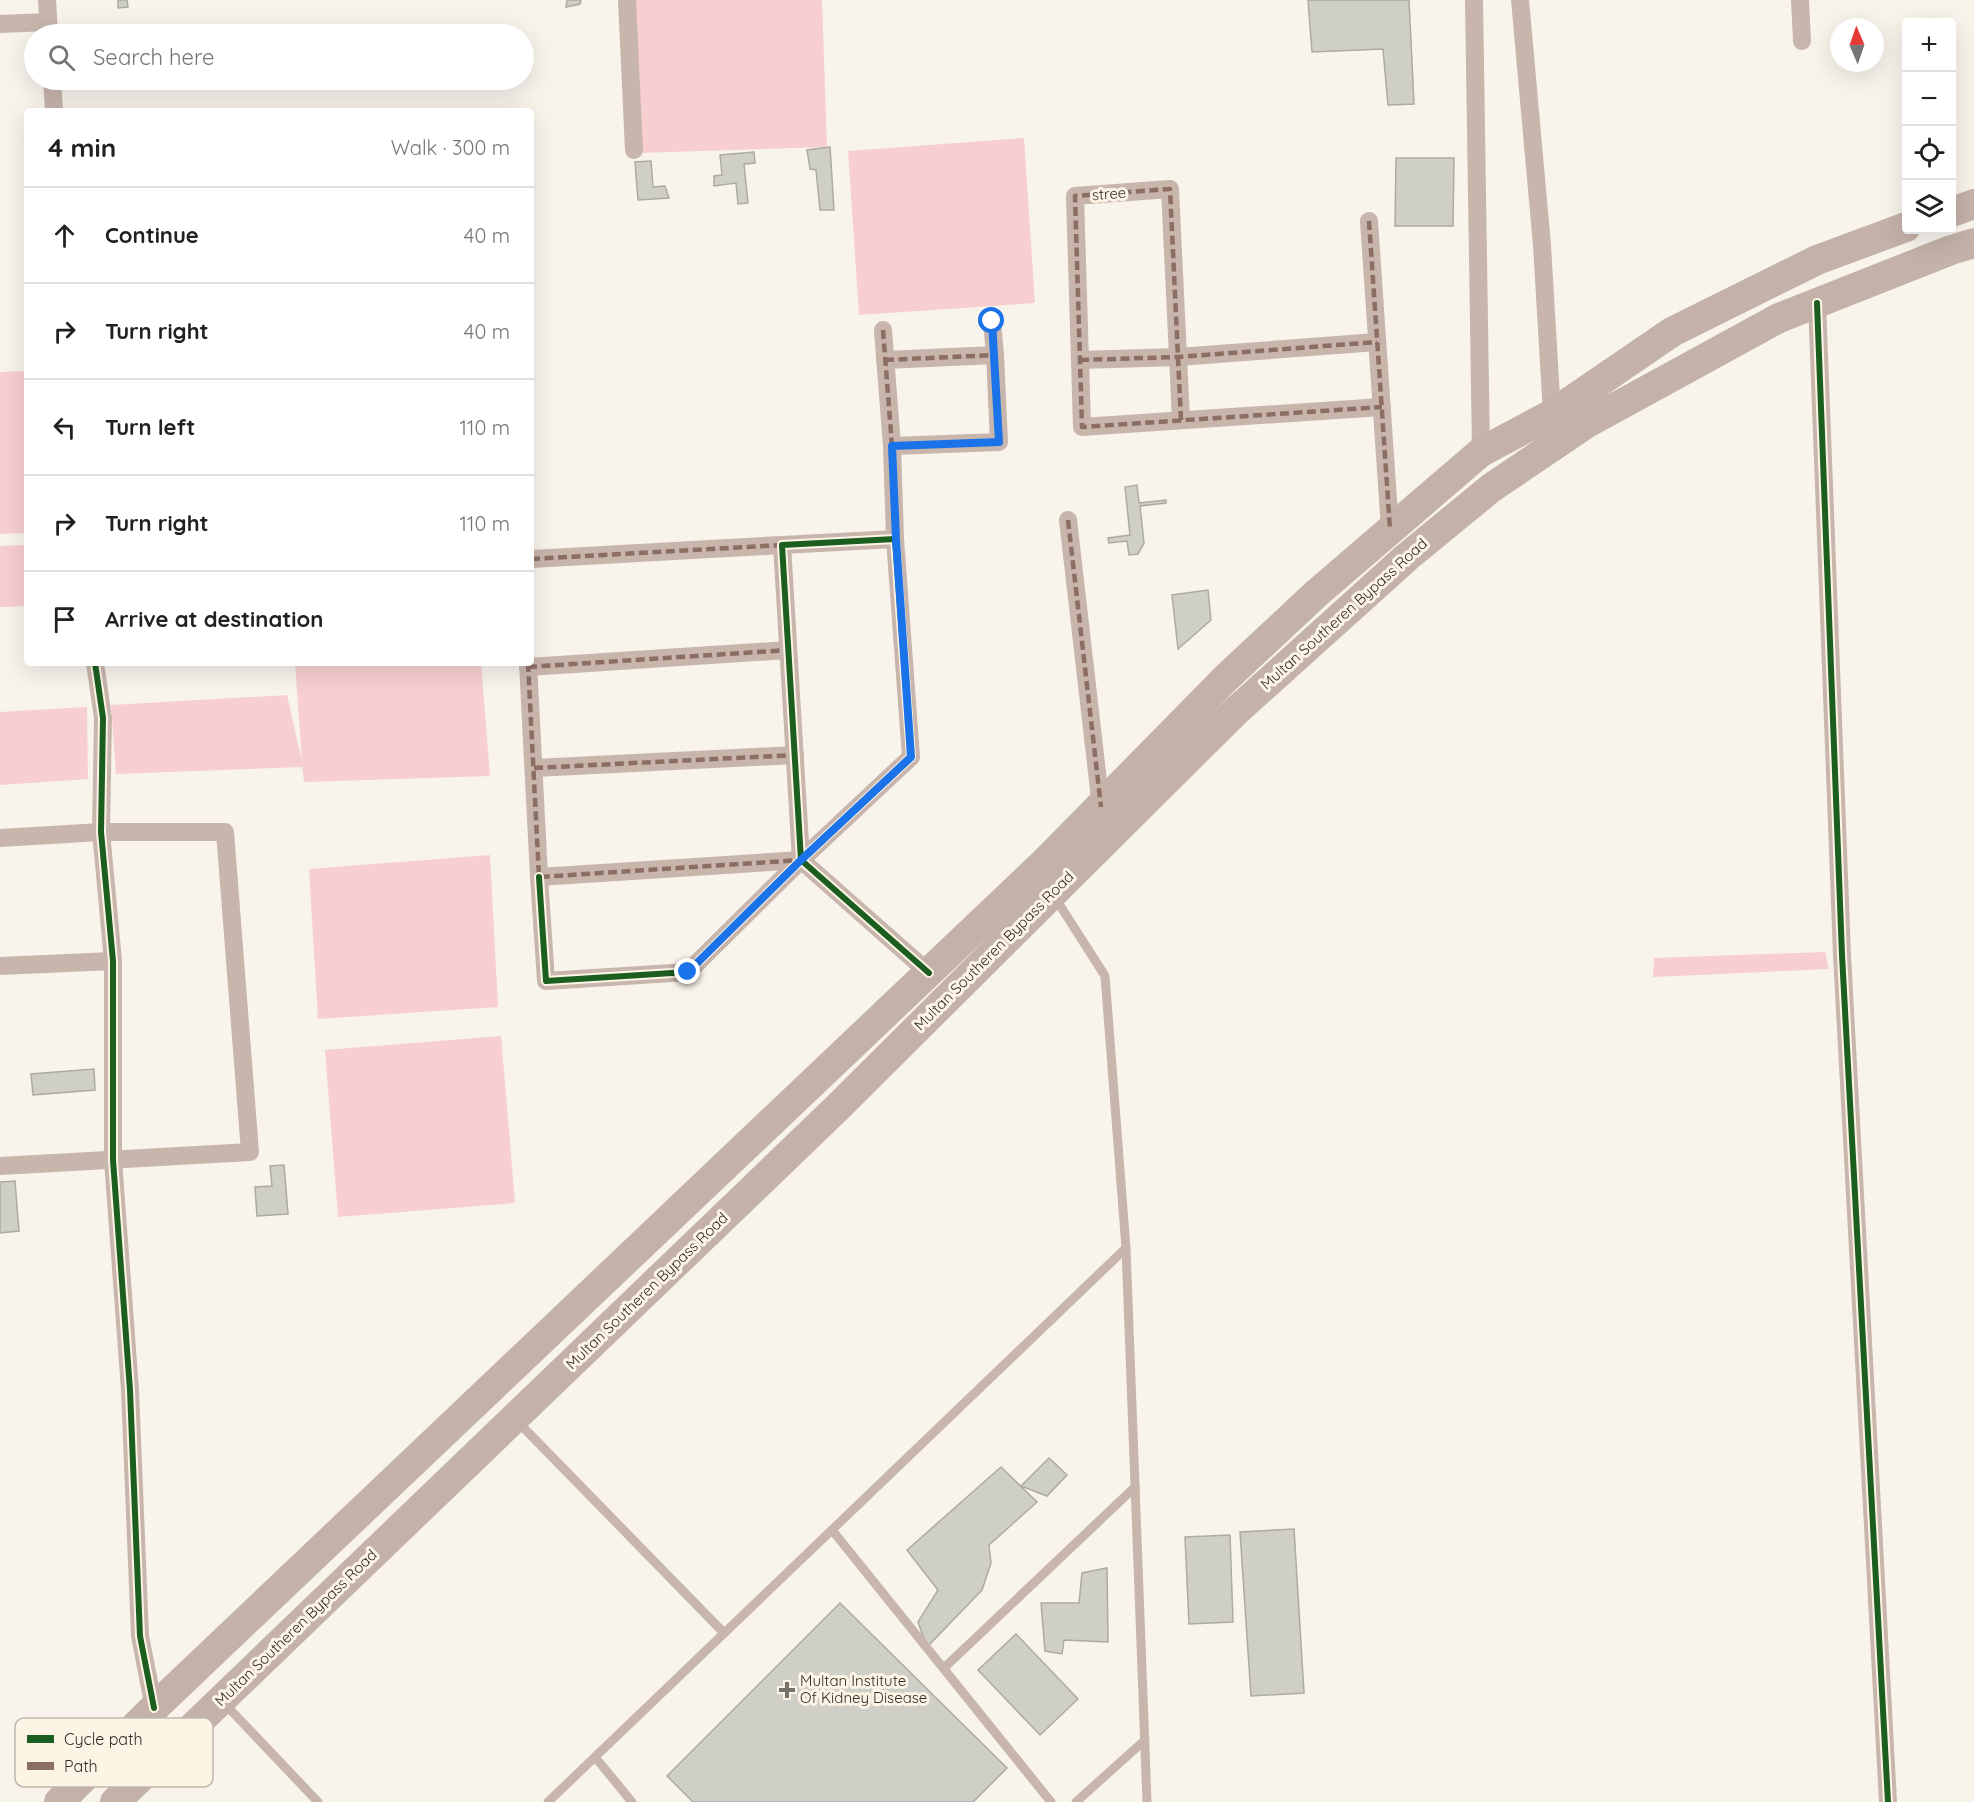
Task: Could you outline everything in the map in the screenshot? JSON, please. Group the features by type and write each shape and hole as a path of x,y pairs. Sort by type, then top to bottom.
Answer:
{"highway":[{"path":"1956,211 1974,204"},
{"name":"Multan Southeren Bypass Road","path":"144,1718 929,973 1101,807 1226,678 1390,529 1481,452 1552,414 1672,333 1817,260 1902,228"},
{"name":"Multan Southeren Bypass Road","path":"203,1718 836,1109 1235,712 1407,557 1491,488 1587,423 1779,318 1974,243"},
{"name":"Multan Southeren Bypass Road","path":"59,1802 74,1787"},
{"name":"Multan Southeren Bypass Road","path":"115,1802 131,1787"}],"street":[{"path":"47,0 49,24"},
{"path":"627,0 634,150"},
{"path":"1474,0 1481,452"},
{"path":"1520,0 1542,245 1552,414"},
{"path":"1800,0 1802,41"},
{"path":"0,24 24,26"},
{"path":"53,90 54,108"},
{"name":"stree","path":"1181,420 1170,189 1075,196 1082,427 1382,407"},
{"path":"1369,220 1390,529"},
{"path":"1816,303 1842,955 1888,1802"},
{"path":"892,446 999,442 992,321"},
{"path":"528,666 546,981 688,972 801,860 911,757 883,330"},
{"path":"1080,360 1178,357 1377,342"},
{"path":"885,360 995,355"},
{"path":"1068,520 1101,807"},
{"path":"534,560 896,539"},
{"path":"782,545 801,860"},
{"path":"534,665 788,650"},
{"path":"95,666 103,717 101,832 113,961 113,1160 130,1390 140,1636 154,1708"},
{"path":"534,768 795,755"},
{"path":"0,838 101,832 225,832 250,1152 0,1166"},
{"path":"540,877 801,860 929,973"},
{"path":"0,966 113,961"}],"lane":[{"path":"1052,894 1105,976 1126,1248 1147,1802"},
{"path":"548,1802 1126,1248"},
{"path":"514,1418 724,1633"},
{"path":"944,1668 1135,1487"},
{"path":"832,1530 1052,1802"},
{"path":"222,1700 318,1802"},
{"path":"1076,1802 1145,1740"},
{"path":"595,1758 632,1802"}],"shaded area":[{"path":"634,0 822,0 827,147 639,153"},
{"path":"1024,138 1035,303 859,315 848,151"},
{"path":"24,371 24,533 0,534 0,372"},
{"path":"24,545 24,606 0,607 0,546"},
{"path":"295,666 481,666 490,776 304,782 302,767 116,774 111,705 287,695 302,761"},
{"path":"87,707 88,779 0,785 0,712"},
{"path":"490,855 498,1007 318,1019 309,869"},
{"path":"1825,952 1829,969 1653,977 1654,958"},
{"path":"501,1036 515,1203 338,1217 325,1050"}],"building":[{"path":"118,0 127,0 128,7 118,8"},
{"path":"567,0 581,0 580,4 566,7"},
{"path":"1308,0 1409,0 1414,104 1388,105 1383,49 1312,52"},
{"path":"830,147 834,210 820,210 816,170 810,169 807,150"},
{"path":"754,152 755,163 744,164 748,203 738,204 736,183 714,186 714,176 722,175 720,155"},
{"path":"1396,158 1454,158 1453,226 1395,226"},
{"path":"651,161 653,187 665,186 669,198 638,200 635,162"},
{"path":"1137,485 1139,503 1166,500 1166,503 1140,506 1144,543 1138,554 1129,555 1127,541 1109,543 1108,538 1130,535 1125,487"},
{"path":"1208,590 1211,620 1178,649 1172,595"},
{"path":"94,1069 95,1090 33,1095 31,1074"},
{"path":"284,1165 288,1214 257,1216 255,1187 272,1186 270,1166"},
{"path":"15,1181 19,1231 0,1233 0,1182"},
{"path":"1049,1458 1067,1475 1047,1496 1021,1486"},
{"path":"1001,1467 1037,1502 989,1545 991,1563 982,1590 927,1647 918,1622 938,1590 907,1550"},
{"path":"1294,1529 1304,1693 1251,1696 1240,1532"},
{"path":"1230,1535 1233,1622 1189,1624 1185,1537"},
{"path":"1107,1568 1108,1642 1064,1640 1062,1654 1045,1651 1041,1603 1079,1603 1082,1573"},
{"path":"840,1603 1007,1768 973,1802 693,1802 667,1776"},
{"path":"1016,1634 1078,1699 1040,1735 978,1670"}],"marked path":[{"path":"1181,420 1170,189 1075,196 1082,427 1382,407"},
{"path":"1369,221 1390,529"},
{"path":"992,321 995,355"},
{"path":"883,330 892,446 895,539"},
{"path":"1080,360 1178,357 1377,342"},
{"path":"885,360 995,355 999,442 892,446"},
{"path":"1068,520 1101,807"},
{"path":"534,559 782,545"},
{"path":"528,667 788,650"},
{"path":"528,666 539,877 801,860"},
{"path":"534,768 795,755"}],"cycle path":[{"path":"1817,303 1842,955 1888,1802"},
{"path":"539,877 546,981 688,972 801,860 782,545 895,539 911,757 801,860 929,973"},
{"path":"95,666 103,718 101,832 113,961 113,1160 130,1390 140,1636 154,1708"}],"place":[{"name":"Multan Institute Of Kidney Disease","path":"787,1690"}],"route":[{"path":"688,972 801,860 911,757 892,446 999,442 992,321"}]}
